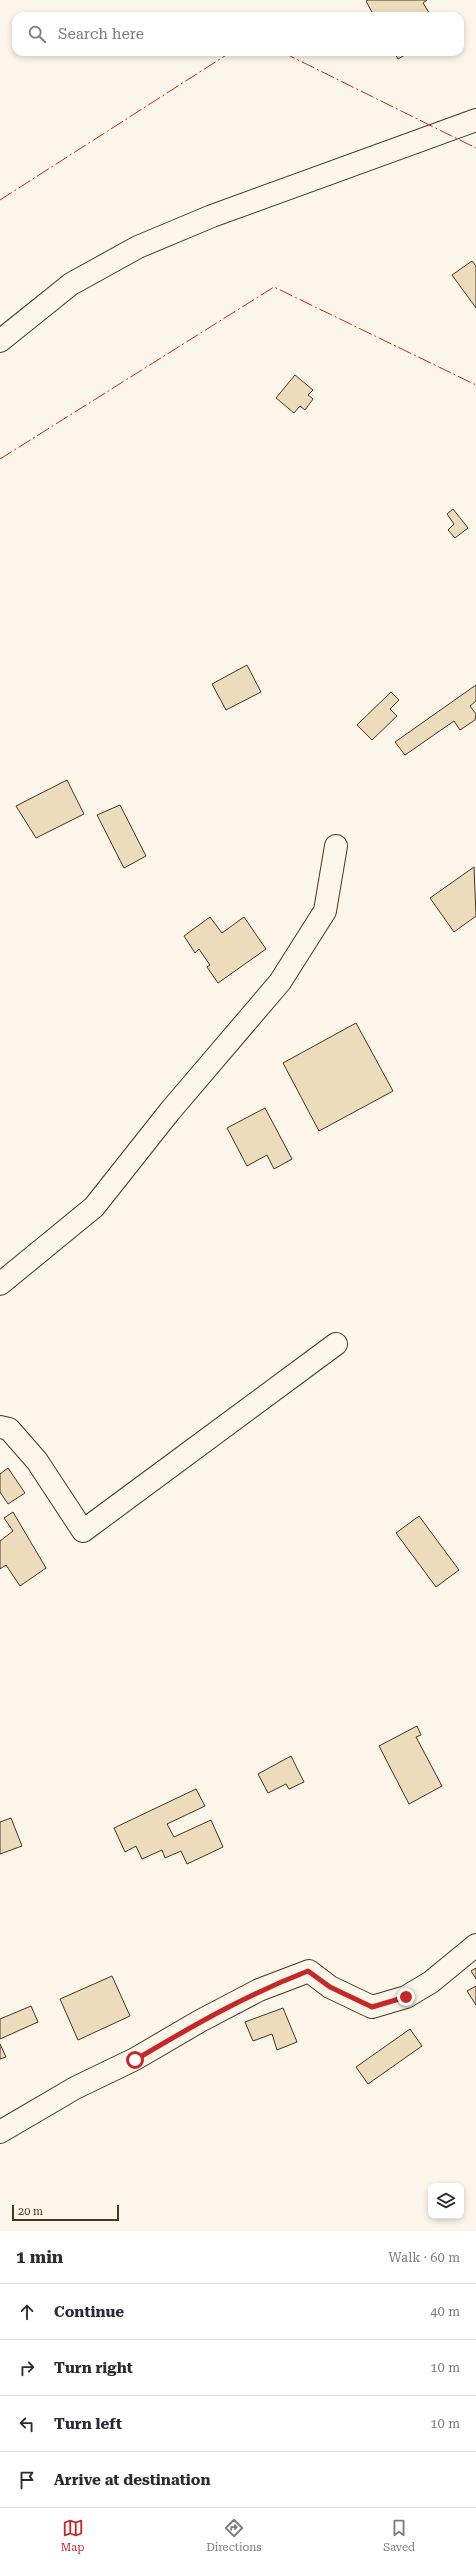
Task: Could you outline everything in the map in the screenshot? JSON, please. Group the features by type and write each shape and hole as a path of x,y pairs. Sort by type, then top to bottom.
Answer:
{"street":[{"path":"0,341 71,284 138,247 212,216 476,120"},
{"path":"0,1284 94,1207 184,1094 280,982 325,910 336,846"},
{"path":"0,1427 9,1428 37,1461 83,1531 336,1344"},
{"path":"0,2132 75,2088 135,2060 200,2020 273,1984 308,1971 330,1987 372,2007 406,1997 431,1982 476,1945"}],"building":[{"path":"427,0 423,3 429,12 372,12 366,1"},
{"path":"396,56 403,56 398,59"},
{"path":"472,261 476,266 476,308 452,275"},
{"path":"295,375 313,390 308,395 313,399 305,410 300,406 294,413 276,398"},
{"path":"453,509 468,528 455,538 448,530 454,524 447,514"},
{"path":"247,665 261,692 226,710 212,684"},
{"path":"476,685 476,701 470,706 476,714 475,720 460,730 454,721 405,755 395,742"},
{"path":"391,692 399,700 390,709 397,716 372,740 357,725"},
{"path":"67,780 84,814 36,838 16,806"},
{"path":"120,805 146,856 124,868 97,815"},
{"path":"474,867 476,916 454,932 430,898"},
{"path":"210,917 222,933 244,917 266,949 218,983 207,967 210,965 199,949 195,953 184,936"},
{"path":"356,1023 393,1091 319,1131 283,1063"},
{"path":"265,1108 292,1159 274,1169 267,1155 247,1166 227,1128"},
{"path":"8,1468 25,1493 8,1504 0,1492 0,1474"},
{"path":"13,1512 46,1568 20,1586 6,1565 0,1569 0,1541 13,1531 4,1518"},
{"path":"419,1516 459,1570 436,1587 396,1533"},
{"path":"417,1726 421,1735 416,1737 442,1786 409,1804 379,1746"},
{"path":"291,1756 304,1782 289,1789 286,1784 268,1793 258,1774"},
{"path":"196,1789 205,1806 167,1824 174,1837 211,1820 223,1847 187,1864 181,1851 165,1858 162,1850 142,1859 136,1846 125,1852 114,1828"},
{"path":"11,1818 22,1846 0,1854 0,1822"},
{"path":"476,1968 476,1979 471,1971"},
{"path":"112,1976 130,2016 78,2040 60,1999"},
{"path":"476,1986 476,2005 467,1991"},
{"path":"31,2006 38,2022 0,2039 0,2019"},
{"path":"283,2008 297,2042 277,2050 272,2034 253,2041 245,2022"},
{"path":"410,2029 422,2046 368,2084 356,2067"},
{"path":"0,2044 6,2057 0,2059"}],"power":[{"path":"0,200 225,56"},
{"path":"290,56 476,148"},
{"path":"0,459 274,287 476,385"}],"route":[{"path":"135,2060 200,2020 259,1990 308,1971 330,1987 372,2007 406,1997"}]}
